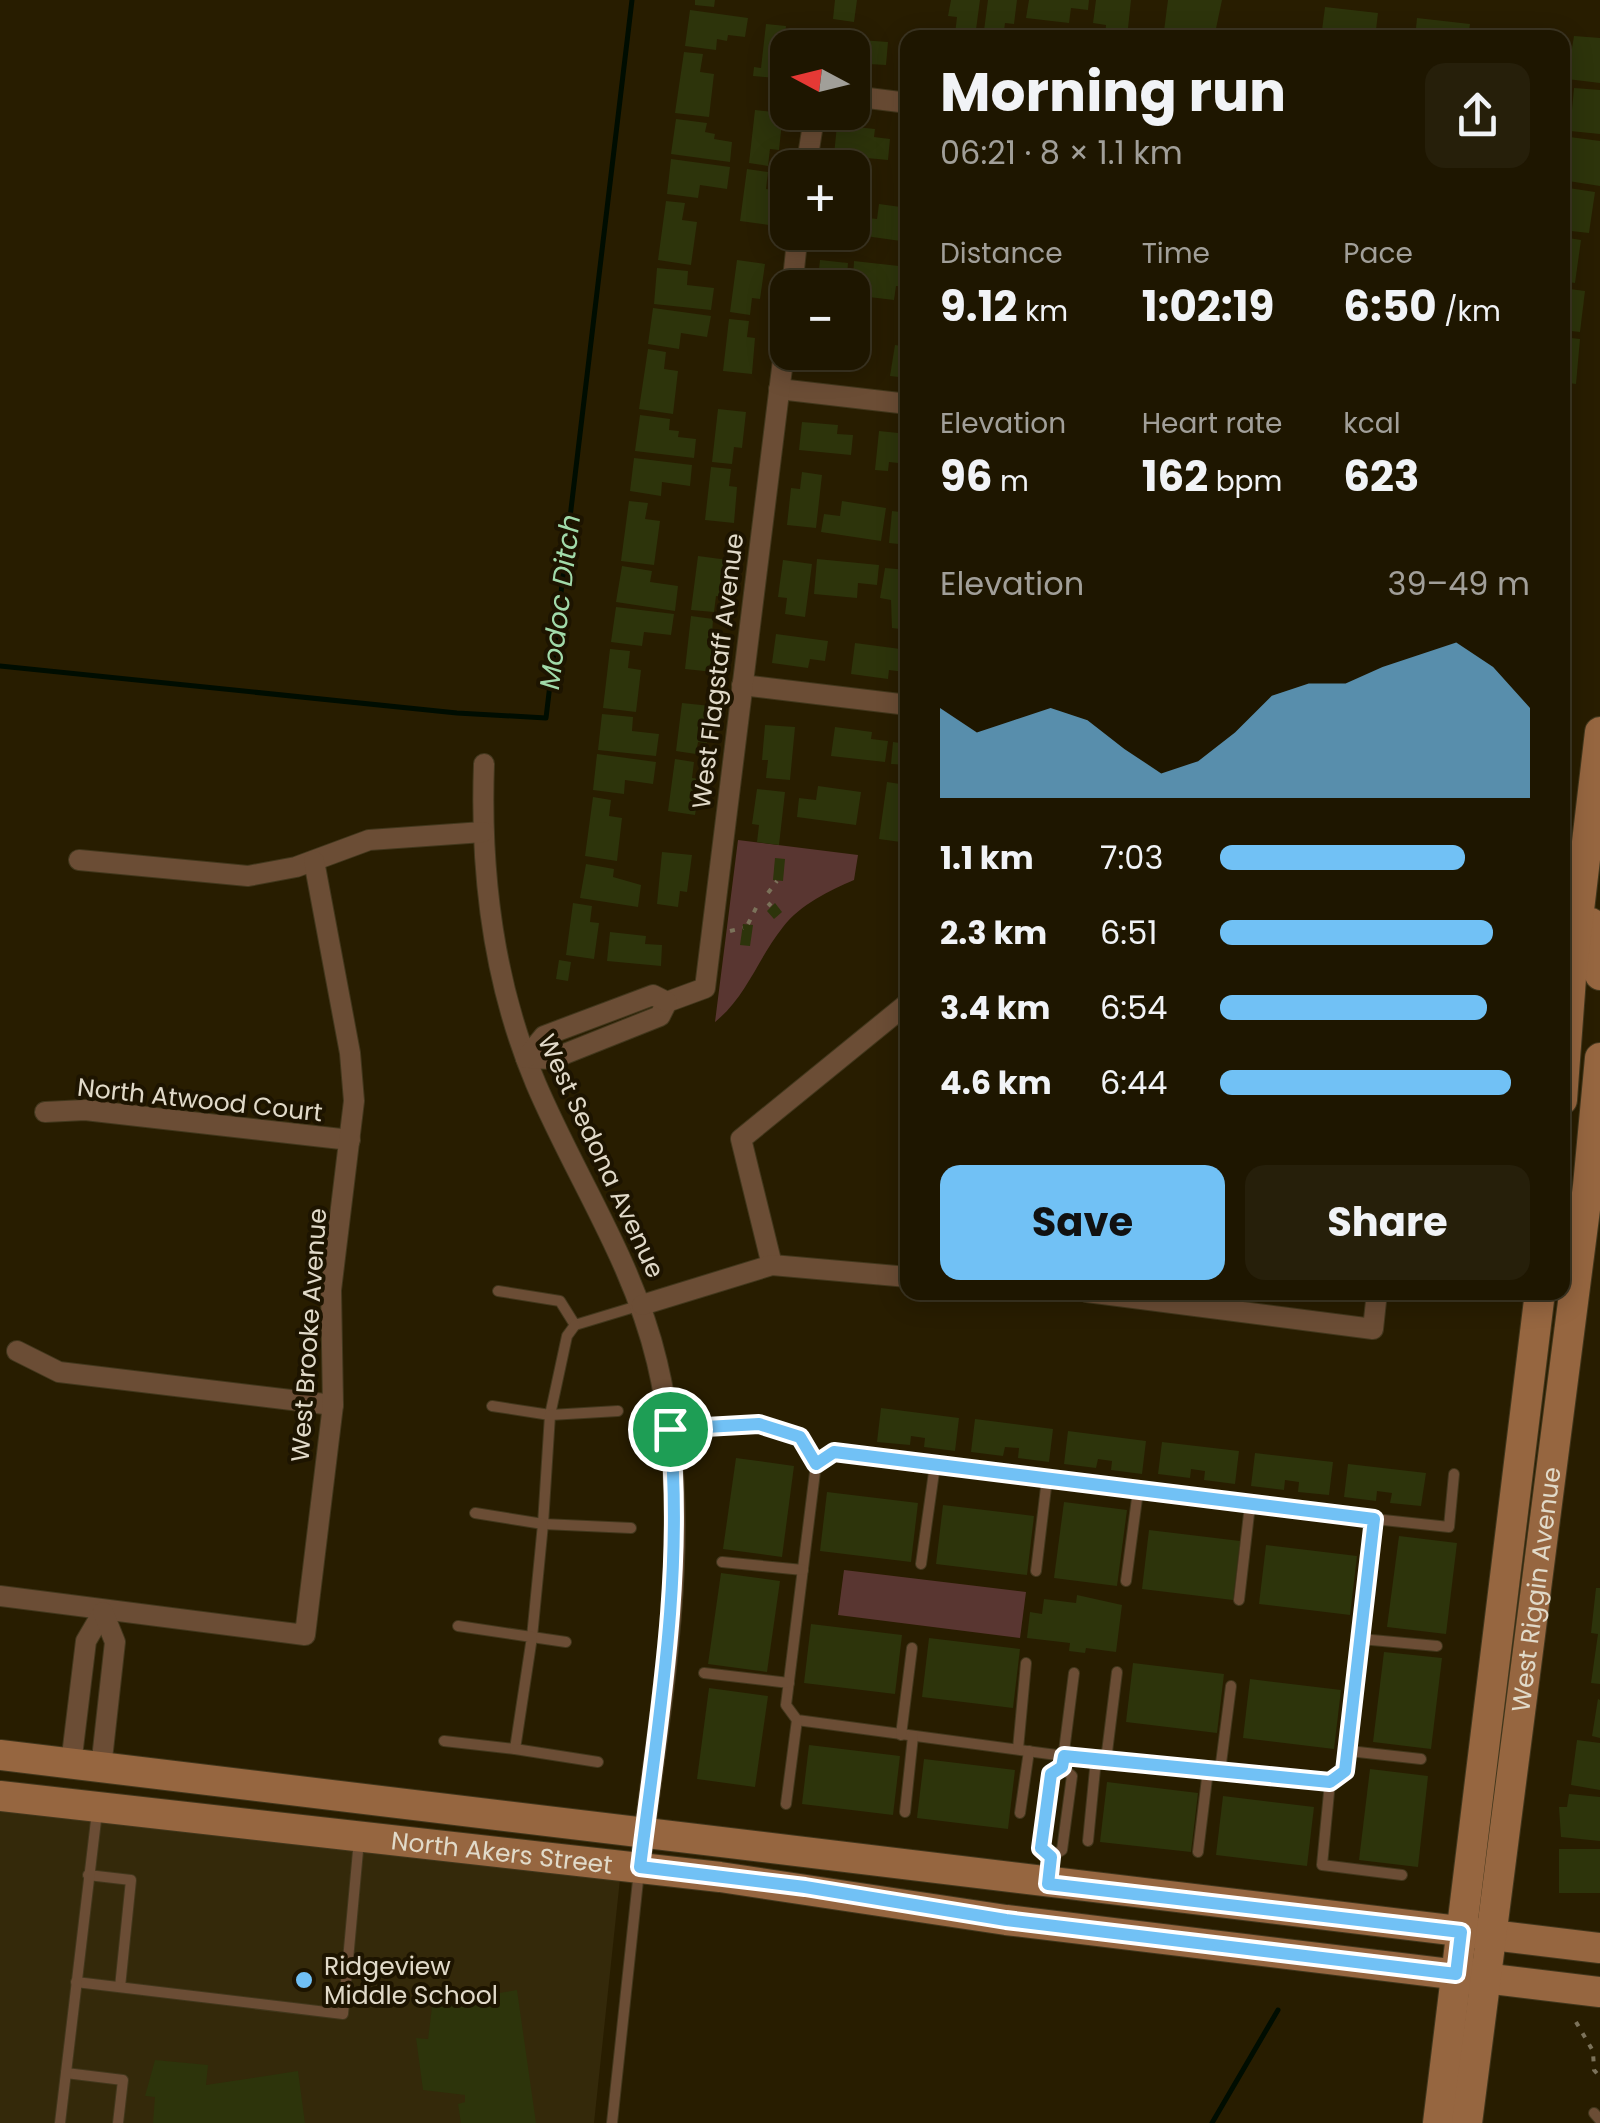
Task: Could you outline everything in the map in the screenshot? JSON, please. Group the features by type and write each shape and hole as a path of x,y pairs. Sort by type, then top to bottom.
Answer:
{"main road":[{"path":"1570,1038 1600,732"},
{"path":"1580,1249 1570,1197 1585,999 1578,977 1590,950 1600,840"},
{"name":"West Riggin Avenue","path":"1466,2123 1494,1936 1580,1249 1600,1058"},
{"name":"West Riggin Avenue","path":"1438,2123 1539,1300"},
{"name":"North Akers Street","path":"0,1755 644,1835 1050,1870 1461,1932 1600,1948"},
{"path":"0,1774 75,1783 86,1766"},
{"path":"98,1806 121,1789 254,1800 292,1793"},
{"name":"North Akers Street","path":"0,1796 805,1887 1024,1923 1600,1992"}],"street":[{"path":"870,98 900,101"},
{"name":"West Flagstaff Avenue","path":"526,1058 552,1059 660,1016 667,1002 705,988 781,370"},
{"path":"779,388 900,403"},
{"path":"742,685 900,704"},
{"name":"West Sedona Avenue","path":"484,764 482,832 494,942 526,1058 642,1305 670,1429 676,1519 674,1578 640,1867"},
{"path":"79,860 232,876 278,872 369,840 482,832"},
{"name":"West Brooke Avenue","path":"103,1612 305,1635 333,1405 331,1290 354,1101 350,1053 314,861"},
{"name":"West Flagstaff Avenue","path":"526,1058 544,1036 653,995 667,1002"},
{"path":"772,1265 742,1138 900,1010"},
{"name":"North Atwood Court","path":"45,1112 86,1110 350,1140"},
{"path":"642,1305 772,1265 900,1276"},
{"path":"1165,1300 1373,1329 1376,1300"},
{"path":"17,1351 59,1372 333,1405"},
{"path":"0,1596 103,1612"},
{"path":"86,1766 114,1642 103,1612"},
{"path":"86,1766 86,1641 103,1612"}],"lane":[{"path":"624,1005 632,1026"},
{"path":"498,1291 560,1301 574,1325"},
{"path":"515,1749 532,1636 550,1416 567,1336 574,1325 642,1305"},
{"path":"492,1406 550,1416 618,1411"},
{"path":"670,1429 778,1427 800,1437 816,1464 786,1705 797,1720 786,1804"},
{"path":"816,1464 834,1452 1450,1527 1454,1474"},
{"path":"922,1564 935,1465"},
{"path":"1036,1571 1047,1479"},
{"path":"1126,1581 1138,1491"},
{"path":"1239,1600 1250,1505"},
{"path":"475,1512 543,1524 631,1528"},
{"path":"797,1720 1023,1750 1063,1761 1101,1759 1330,1782 1345,1771 1374,1519"},
{"path":"722,1562 803,1570"},
{"path":"458,1626 566,1642"},
{"path":"1361,1639 1437,1646"},
{"path":"905,1812 912,1648"},
{"path":"1020,1813 1026,1663"},
{"path":"1088,1841 1117,1672"},
{"path":"704,1673 788,1683"},
{"path":"1050,1870 1041,1848 1051,1774 1063,1761 1074,1673"},
{"path":"1198,1852 1231,1686"},
{"path":"444,1741 598,1762"},
{"path":"1348,1752 1421,1759"},
{"path":"1050,1870 1062,1850 1072,1776 1063,1761"},
{"path":"1330,1782 1322,1865 1402,1875"},
{"path":"60,2123 98,1806"},
{"path":"1046,1813 1066,1816"},
{"path":"76,1982 343,2014 360,1834"},
{"path":"612,2123 640,1867"},
{"path":"88,1875 132,1880 120,1987"},
{"path":"66,2073 123,2080 118,2123"}],"path":[{"path":"768,893 778,880"},
{"path":"748,924 758,902"},
{"path":"730,931 742,928"},
{"path":"1576,2022 1593,2051 1594,2070 1600,2077"}],"shaded area":[{"path":"738,840 858,855 854,880 816,899 790,919 736,1001 715,1022"},
{"path":"844,1570 1026,1592 1020,1638 838,1615"},
{"name":"Ridgeview Middle School","path":"0,1809 620,1879 594,2123 0,2123"}],"building":[{"path":"695,0 715,0 714,7 695,5"},
{"path":"835,0 857,0 854,22 833,19"},
{"path":"951,0 980,0 976,30 955,30 957,17 948,16"},
{"path":"988,0 1017,0 1014,24 1005,23 1004,30 984,30"},
{"path":"1029,0 1089,0 1088,10 1071,8 1069,23 1026,18"},
{"path":"1096,0 1131,0 1128,30 1106,30 1106,25 1093,23"},
{"path":"1168,0 1222,0 1216,30 1164,30"},
{"path":"1325,7 1378,13 1376,30 1322,30"},
{"path":"690,10 748,18 745,37 728,35 727,41 717,39 716,50 685,46"},
{"path":"1417,18 1470,24 1469,30 1416,30"},
{"path":"766,24 786,26 786,30 770,30 770,77 753,76 754,67 761,68"},
{"path":"1574,36 1600,38 1600,83 1570,79"},
{"path":"870,41 888,42 886,65 870,64"},
{"path":"684,52 703,54 700,72 714,74 709,117 675,113"},
{"path":"1574,88 1600,90 1600,134 1570,131"},
{"path":"755,110 770,112 770,130 781,130 779,150 770,149 768,166 749,163"},
{"path":"676,119 707,123 705,132 715,134 714,139 732,142 730,162 671,154"},
{"path":"875,129 874,137 890,139 888,160 870,158 870,150 834,150 836,130"},
{"path":"1570,137 1600,141 1600,186 1570,181"},
{"path":"671,159 730,167 727,189 700,185 698,198 667,194"},
{"path":"747,169 768,172 769,225 740,221"},
{"path":"1570,188 1595,192 1589,233 1570,231"},
{"path":"666,201 685,203 682,220 697,222 691,265 658,260"},
{"path":"879,204 900,207 900,241 870,237 870,218 877,219"},
{"path":"1570,238 1581,240 1575,283 1570,282"},
{"path":"737,260 765,264 760,299 752,298 750,315 730,312"},
{"path":"820,260 848,263 847,270 819,270"},
{"path":"854,261 900,266 900,286 896,286 894,300 870,297 870,270 853,270"},
{"path":"657,268 688,271 687,285 714,288 711,310 654,304"},
{"path":"1570,289 1585,291 1580,332 1570,331"},
{"path":"653,308 711,316 707,337 681,333 679,349 648,344"},
{"path":"729,319 749,321 747,337 755,338 752,374 723,371"},
{"path":"1570,338 1580,339 1576,384 1570,383"},
{"path":"895,345 900,346 900,377 890,376"},
{"path":"648,349 666,352 664,369 678,371 673,414 639,409"},
{"path":"718,409 746,412 742,448 734,447 732,464 712,462"},
{"path":"640,415 670,419 669,430 679,431 678,437 696,439 694,458 635,451"},
{"path":"802,422 838,425 837,434 853,435 851,455 799,450"},
{"path":"879,431 900,433 900,463 889,462 888,471 875,470"},
{"path":"634,458 692,465 690,486 662,482 661,496 630,491"},
{"path":"711,467 731,469 729,486 737,487 734,523 705,520"},
{"path":"802,472 822,475 816,528 787,525 791,488 800,489"},
{"path":"629,501 648,503 645,519 660,521 654,565 621,561"},
{"path":"842,501 886,508 881,541 821,532 824,514 840,516"},
{"path":"892,511 900,512 900,544 889,543"},
{"path":"698,556 728,560 724,597 716,596 714,612 691,610"},
{"path":"817,559 879,565 877,585 858,583 857,598 814,594"},
{"path":"783,560 812,564 805,617 785,614 787,598 778,597"},
{"path":"622,566 652,571 650,582 678,586 675,611 616,602"},
{"path":"885,568 900,569 900,629 892,628 891,600 880,598"},
{"path":"616,607 674,614 671,635 644,632 642,646 611,642"},
{"path":"691,616 713,619 712,635 718,636 714,672 685,669"},
{"path":"776,634 828,641 825,661 810,659 808,668 772,663"},
{"path":"855,643 900,649 900,671 889,670 888,679 851,674"},
{"path":"610,649 630,651 628,668 641,670 636,712 603,708"},
{"path":"682,703 711,706 707,743 698,742 696,754 676,751"},
{"path":"602,714 633,717 632,731 659,734 656,756 598,750"},
{"path":"765,725 795,727 790,780 766,778 768,760 762,760"},
{"path":"835,727 872,732 871,739 888,741 885,762 831,756"},
{"path":"893,742 900,743 900,765 891,764"},
{"path":"597,754 656,762 653,784 625,780 624,794 593,790"},
{"path":"675,759 694,762 692,778 701,779 695,815 668,811"},
{"path":"887,782 900,784 900,842 879,839"},
{"path":"818,786 861,792 856,825 797,817 799,798 816,800"},
{"path":"757,789 785,792 779,845 757,842 759,825 752,824"},
{"path":"593,797 611,800 609,816 622,818 617,861 585,856"},
{"path":"662,852 692,855 687,892 680,891 678,907 657,904"},
{"path":"775,858 785,859 783,881 773,880"},
{"path":"586,864 614,869 613,877 641,885 638,907 580,898"},
{"path":"573,903 592,906 590,922 599,923 594,959 566,955"},
{"path":"775,903 782,912 774,919 767,911"},
{"path":"743,924 753,925 750,946 740,945"},
{"path":"610,932 646,936 645,944 662,945 661,966 607,961"},
{"path":"559,960 571,962 568,981 556,979"},
{"path":"881,1408 959,1418 955,1451 924,1447 925,1438 911,1436 910,1445 877,1442"},
{"path":"975,1419 1053,1429 1049,1462 1018,1458 1019,1448 1005,1447 1003,1456 971,1452"},
{"path":"1068,1431 1146,1441 1142,1474 1111,1470 1112,1461 1098,1459 1096,1468 1064,1464"},
{"path":"1162,1442 1239,1451 1235,1484 1204,1480 1205,1471 1191,1469 1190,1478 1158,1474"},
{"path":"1255,1453 1333,1462 1329,1495 1298,1492 1299,1482 1285,1480 1284,1490 1251,1486"},
{"path":"736,1458 794,1466 782,1557 723,1549"},
{"path":"1348,1464 1426,1473 1421,1506 1390,1503 1392,1493 1377,1491 1376,1501 1344,1497"},
{"path":"827,1492 918,1503 911,1562 820,1551"},
{"path":"1064,1502 1127,1510 1117,1586 1054,1578"},
{"path":"943,1505 1034,1516 1027,1575 936,1564"},
{"path":"1149,1530 1240,1541 1233,1600 1142,1589"},
{"path":"1399,1536 1457,1543 1446,1634 1387,1627"},
{"path":"1266,1545 1357,1556 1350,1615 1259,1604"},
{"path":"721,1573 780,1581 767,1672 708,1664"},
{"path":"1596,1588 1600,1588 1600,1684 1591,1683 1598,1634 1591,1633"},
{"path":"1077,1595 1122,1605 1116,1652 1086,1648 1085,1653 1069,1651 1070,1643 1027,1638 1030,1612 1042,1614 1044,1599 1076,1603"},
{"path":"811,1624 902,1635 895,1694 804,1683"},
{"path":"929,1638 1020,1649 1013,1708 922,1697"},
{"path":"1384,1652 1442,1658 1431,1749 1373,1742"},
{"path":"1133,1663 1224,1674 1217,1733 1126,1722"},
{"path":"1250,1679 1341,1690 1334,1749 1243,1738"},
{"path":"709,1688 768,1696 755,1787 697,1779"},
{"path":"1600,1700 1600,1738 1592,1736"},
{"path":"1577,1740 1600,1743 1600,1790 1571,1785"},
{"path":"809,1745 900,1756 893,1815 802,1804"},
{"path":"924,1759 1015,1770 1008,1829 917,1818"},
{"path":"1370,1769 1428,1776 1418,1867 1359,1860"},
{"path":"1107,1782 1198,1793 1191,1852 1100,1842"},
{"path":"1569,1794 1600,1797 1600,1841 1561,1837 1559,1807 1567,1807"},
{"path":"1223,1796 1314,1807 1307,1866 1216,1855"},
{"path":"1559,1849 1600,1849 1600,1893 1559,1893"},
{"path":"517,1990 536,2123 461,2123 458,2104 465,2102 465,2095 423,2090 416,2038 428,2039 433,1999 449,2001"},
{"name":"Ridgeview Middle School","path":"155,2060 208,2065 206,2085 298,2071 305,2123 153,2123 155,2097 145,2096"}],"waterway":[{"name":"Modoc Ditch","path":"0,666 457,713 546,718 632,0"},
{"path":"1212,2123 1278,2010"}],"place":[{"name":"Ridgeview Middle School","path":"304,1980"}],"route":[{"path":"759,1424 800,1437 816,1464 834,1452 1374,1519 1345,1771 1330,1782 1064,1756 1062,1767 1051,1774 1041,1848 1051,1857 1048,1884 1461,1932 1456,1974 1062,1928 805,1887 640,1867 674,1578 676,1519 670,1429 759,1424"}]}
